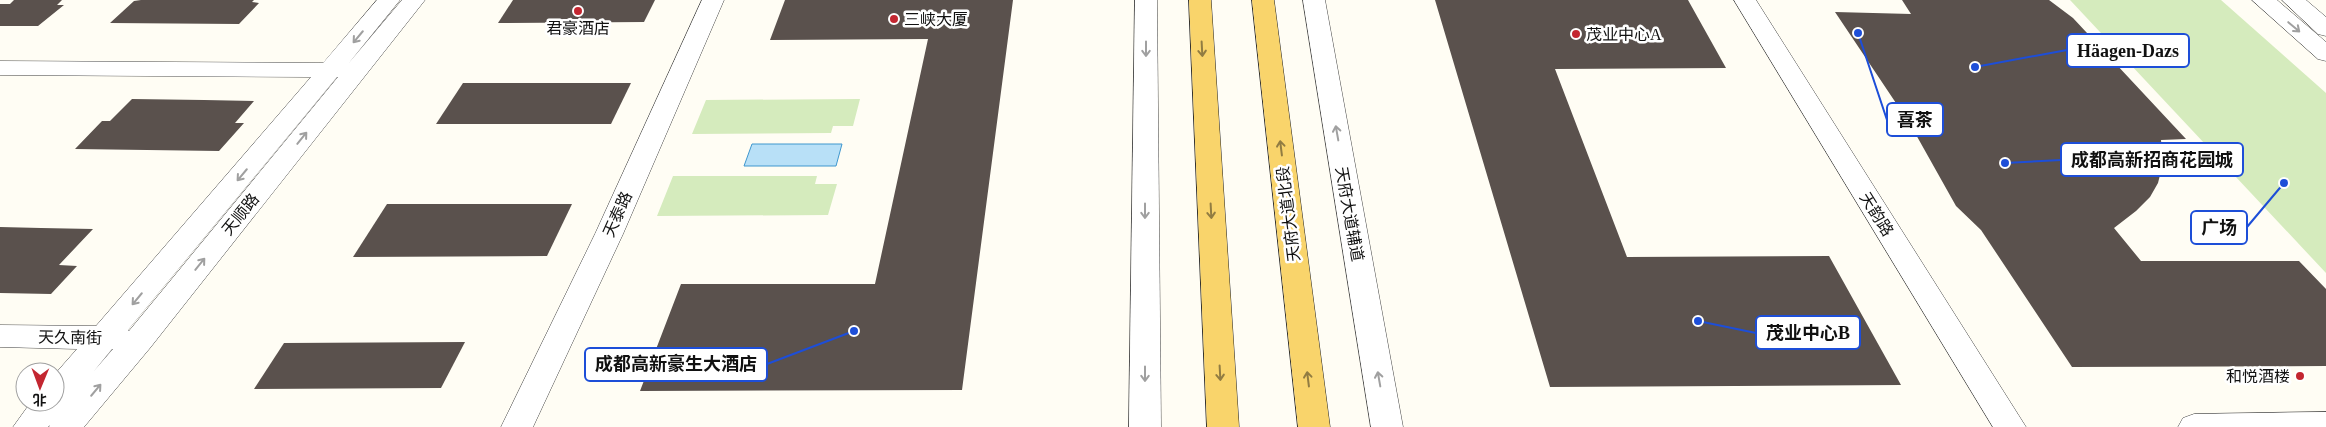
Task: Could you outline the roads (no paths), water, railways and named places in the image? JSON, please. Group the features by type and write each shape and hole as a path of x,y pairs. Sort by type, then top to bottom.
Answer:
{"main road":[{"path":"1200,0 1223,427"},
{"name":"天府大道北段","path":"1263,0 1314,427"}],"street":[{"name":"天顺路","path":"65,427 139,340 344,70 389,0"},
{"name":"天顺路","path":"65,384 344,70 414,0"},
{"name":"天泰路","path":"518,427 609,234 713,0"},
{"path":"1145,427 1146,0"},
{"name":"天府大道辅道","path":"1314,0 1387,427"},
{"name":"天韵路","path":"1744,0 2010,427"},
{"path":"2263,0 2326,54"},
{"path":"2293,0 2326,29"},
{"path":"0,68 344,70"},
{"name":"天久南街","path":"0,336 105,337 139,340"},
{"path":"29,427 42,412"},
{"path":"2194,427 2326,425"}],"water":[{"path":"752,144 842,144 836,166 744,166"}],"place":[{"name":"君豪酒店","path":"578,11"},
{"name":"三峡大厦","path":"894,19"},
{"name":"喜茶","path":"1858,33"},
{"name":"茂业中心A","path":"1576,34"},
{"name":"Häagen-Dazs","path":"1975,67"},
{"name":"成都高新招商花园城","path":"2005,163"},
{"name":"广场","path":"2284,183"},
{"name":"茂业中心B","path":"1698,321"},
{"name":"成都高新豪生大酒店","path":"854,331"},
{"name":"和悦酒楼","path":"2300,376"}]}
